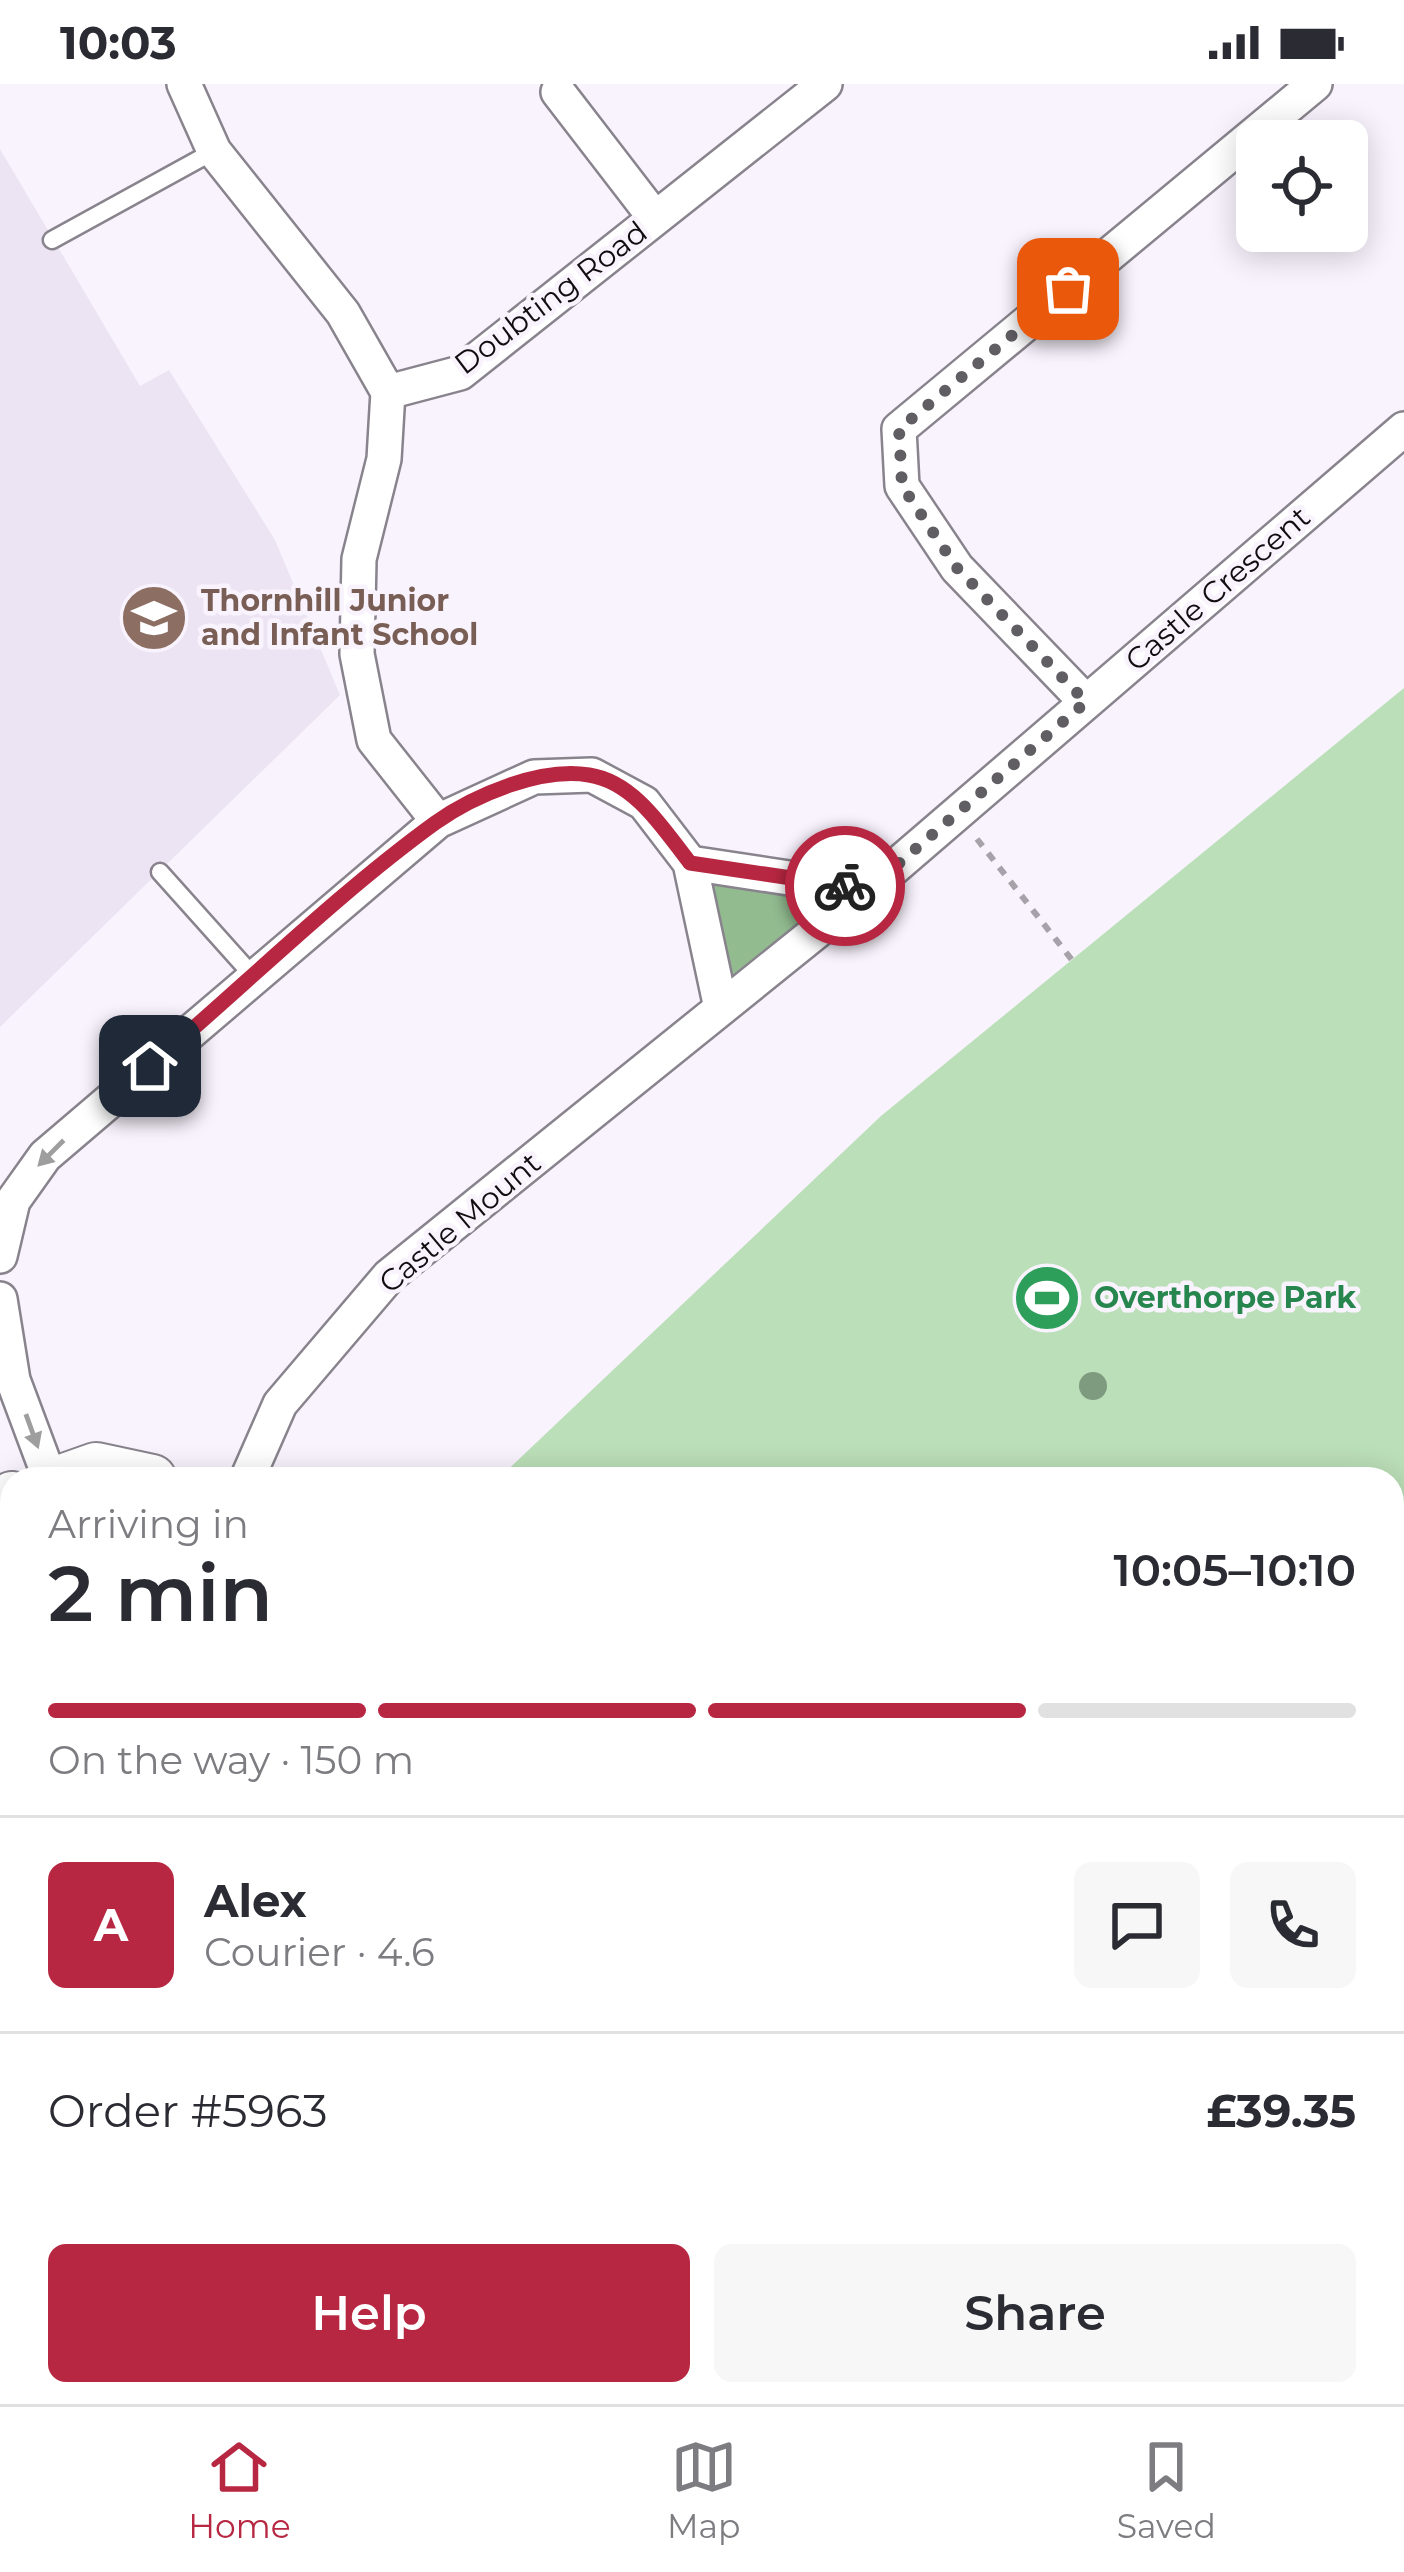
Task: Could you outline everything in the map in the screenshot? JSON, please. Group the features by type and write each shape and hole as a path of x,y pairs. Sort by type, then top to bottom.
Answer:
{"street":[{"path":"184,84 214,151 344,313 388,392 384,459 359,559 357,654 374,740 438,821"},
{"name":"Doubting Road","path":"388,392 460,373 825,84"},
{"path":"1086,702 957,568 902,486 899,429 1315,84"},
{"name":"Doubting Road","path":"558,92 655,218"},
{"name":"Castle Crescent","path":"868,890 1404,429"},
{"path":"0,1256 14,1201 45,1156 438,821 534,777 592,775 644,803 690,863 721,1008"},
{"path":"690,863 868,890"},
{"name":"Castle Mount","path":"252,1467 280,1404 389,1276 868,890"},
{"path":"0,1299 14,1380 46,1467"}],"lane":[{"path":"52,240 214,151"},
{"path":"160,872 254,977"}],"path":[{"path":"957,812 1072,960"}],"shaded area":[{"name":"Thornhill Junior and Infant School","path":"0,149 140,386 169,370 275,540 340,695 0,1027"}],"green space":[{"name":"Overthorpe Park","path":"1404,688 1404,1467 511,1467 881,1116"},
{"path":"690,863 868,890 721,1008"}],"way so far":[{"path":"845,886 868,890 1086,702 957,568 902,486 899,429 1068,289"}],"place":[{"name":"Thornhill Junior and Infant School","path":"154,618"},
{"name":"Overthorpe Park","path":"1047,1298"}],"route":[{"path":"150,1066 438,821 534,777 592,775 644,803 690,863 845,886"}]}
